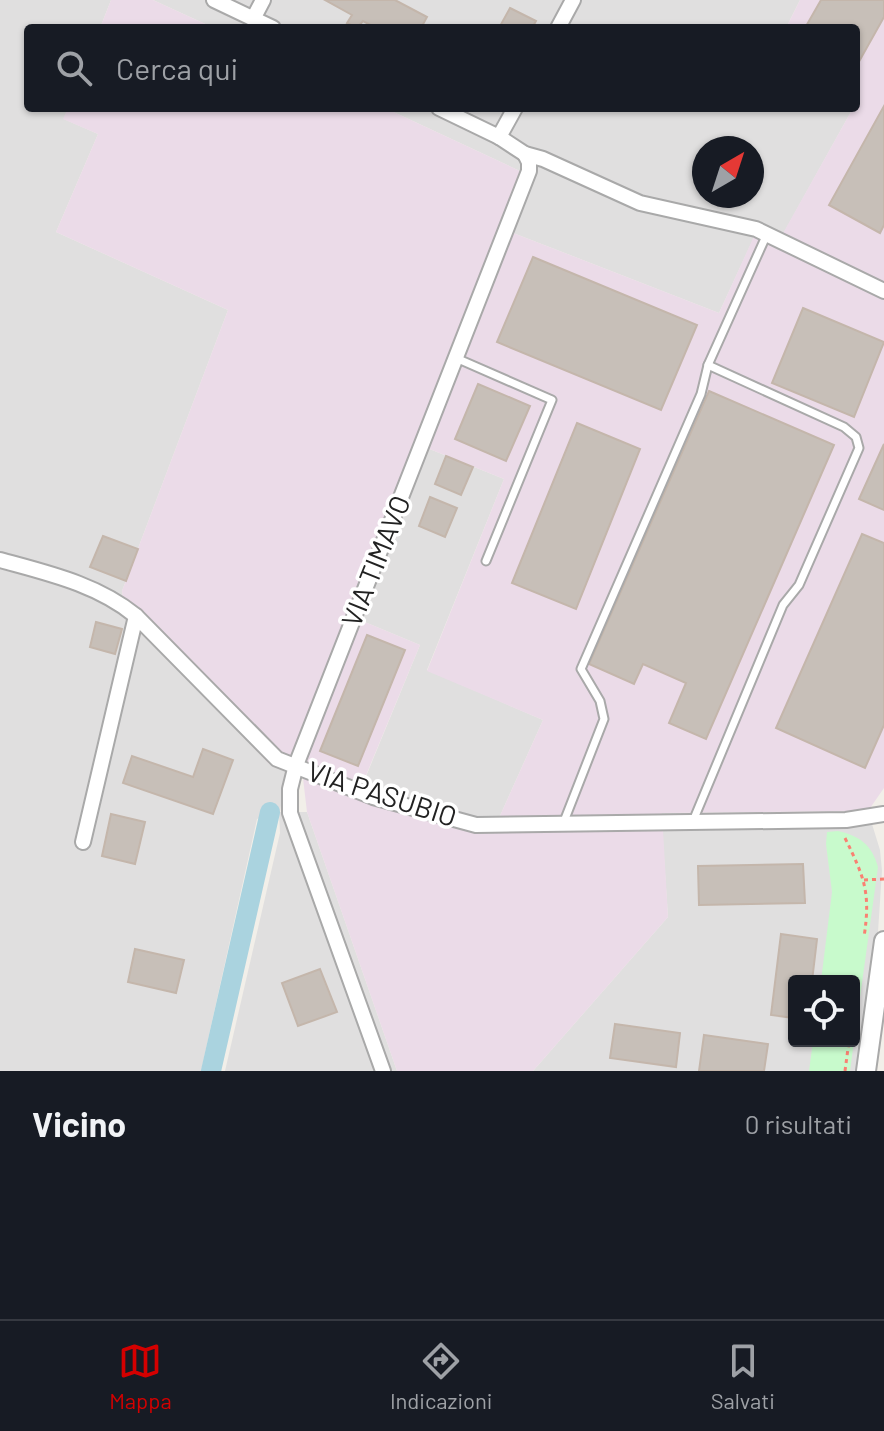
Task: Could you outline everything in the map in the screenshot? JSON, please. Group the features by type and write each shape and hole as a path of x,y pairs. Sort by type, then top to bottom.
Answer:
{"street":[{"path":"214,0 264,24"},
{"path":"253,19 263,0"},
{"path":"560,24 573,0"},
{"path":"447,112 499,137 525,154 543,159 640,203 756,229 884,291"},
{"path":"499,137 513,112"},
{"name":"VIA TIMAVO","path":"383,1071 290,813 290,789 296,765 529,171 525,154"},
{"name":"VIA PASUBIO","path":"0,560 92,589 136,616 277,759 373,797 476,825 846,820 884,814"},
{"path":"83,842 136,616"},
{"path":"866,1071 884,941"},
{"path":"874,1071 884,1001"}],"lane":[{"path":"563,825 604,719 600,701 581,669 701,394 708,365 767,234"},
{"path":"456,358 552,400 486,561"},
{"path":"693,822 783,605 799,585 859,448 856,437 844,427 708,365"}],"path":[{"path":"846,820 845,838 864,880 868,897 863,948"},
{"path":"864,880 884,879"},
{"path":"845,1071 848,1047"}],"shaded area":[{"path":"0,0 111,0 102,24 24,24 24,112 67,112 64,119 98,134 56,232 228,310 122,591 125,617 269,764 286,772 280,812 307,812 397,1071 225,1071 280,833 279,812 257,819 201,1071 0,1071"},
{"path":"111,0 153,0 205,24 102,24"},
{"path":"153,0 800,0 788,24 205,24"},
{"path":"800,0 884,0 884,788 868,811 662,813 668,917 533,1071 397,1071 307,812 303,778 269,764 125,617 122,591 228,310 56,232 98,134 63,119 66,112 394,112 520,171 498,227 719,313 755,234 777,244 851,112 860,112 860,24 788,24","holes":["427,448 504,479 427,671 543,720 499,818 477,817 377,792 362,785 420,645 360,620"]},
{"path":"394,112 851,112 777,245 755,235 719,313 498,227 520,171"},
{"path":"427,448 504,479 427,670 543,720 499,818 477,817 362,786 420,645 360,620"},
{"path":"868,811 880,850 882,871 877,947 859,1071 533,1071 668,917 661,813"}],"green space":[{"path":"838,831 864,843 878,867 860,998 860,975 822,975 832,892 827,832"},
{"path":"812,1047 853,1047 850,1071 809,1071"}],"building":[{"path":"325,0 395,0 427,17 423,24 369,24 363,21 349,24 352,15"},
{"path":"821,0 884,0 884,17 860,60 860,24 807,24"},
{"path":"510,8 536,21 534,24 501,24"},
{"path":"884,106 884,225 880,233 829,205"},
{"path":"533,257 697,325 661,410 497,342"},
{"path":"803,308 884,342 854,417 772,383"},
{"path":"478,384 530,406 506,461 455,439"},
{"path":"709,391 834,445 706,739 669,723 686,683 643,664 634,684 589,664"},
{"path":"577,423 640,449 576,609 512,583"},
{"path":"884,444 884,510 859,499"},
{"path":"446,456 473,467 461,495 435,484"},
{"path":"430,497 457,508 445,537 419,526"},
{"path":"862,534 884,543 884,725 865,768 776,728"},
{"path":"103,536 138,549 126,581 90,567"},
{"path":"96,622 122,629 115,654 90,647"},
{"path":"367,635 405,650 358,766 320,751"},
{"path":"203,749 233,760 213,814 123,783 132,756 193,777"},
{"path":"111,814 145,822 135,864 102,856"},
{"path":"803,864 805,903 699,905 698,866"},
{"path":"781,934 817,939 813,975 788,975 788,1017 771,1015"},
{"path":"135,949 184,960 176,993 128,982"},
{"path":"320,969 337,1012 298,1026 282,983"},
{"path":"615,1024 680,1033 676,1067 610,1058"},
{"path":"704,1035 768,1044 764,1071 699,1071"}],"waterway":[{"path":"211,1071 270,812"}]}
